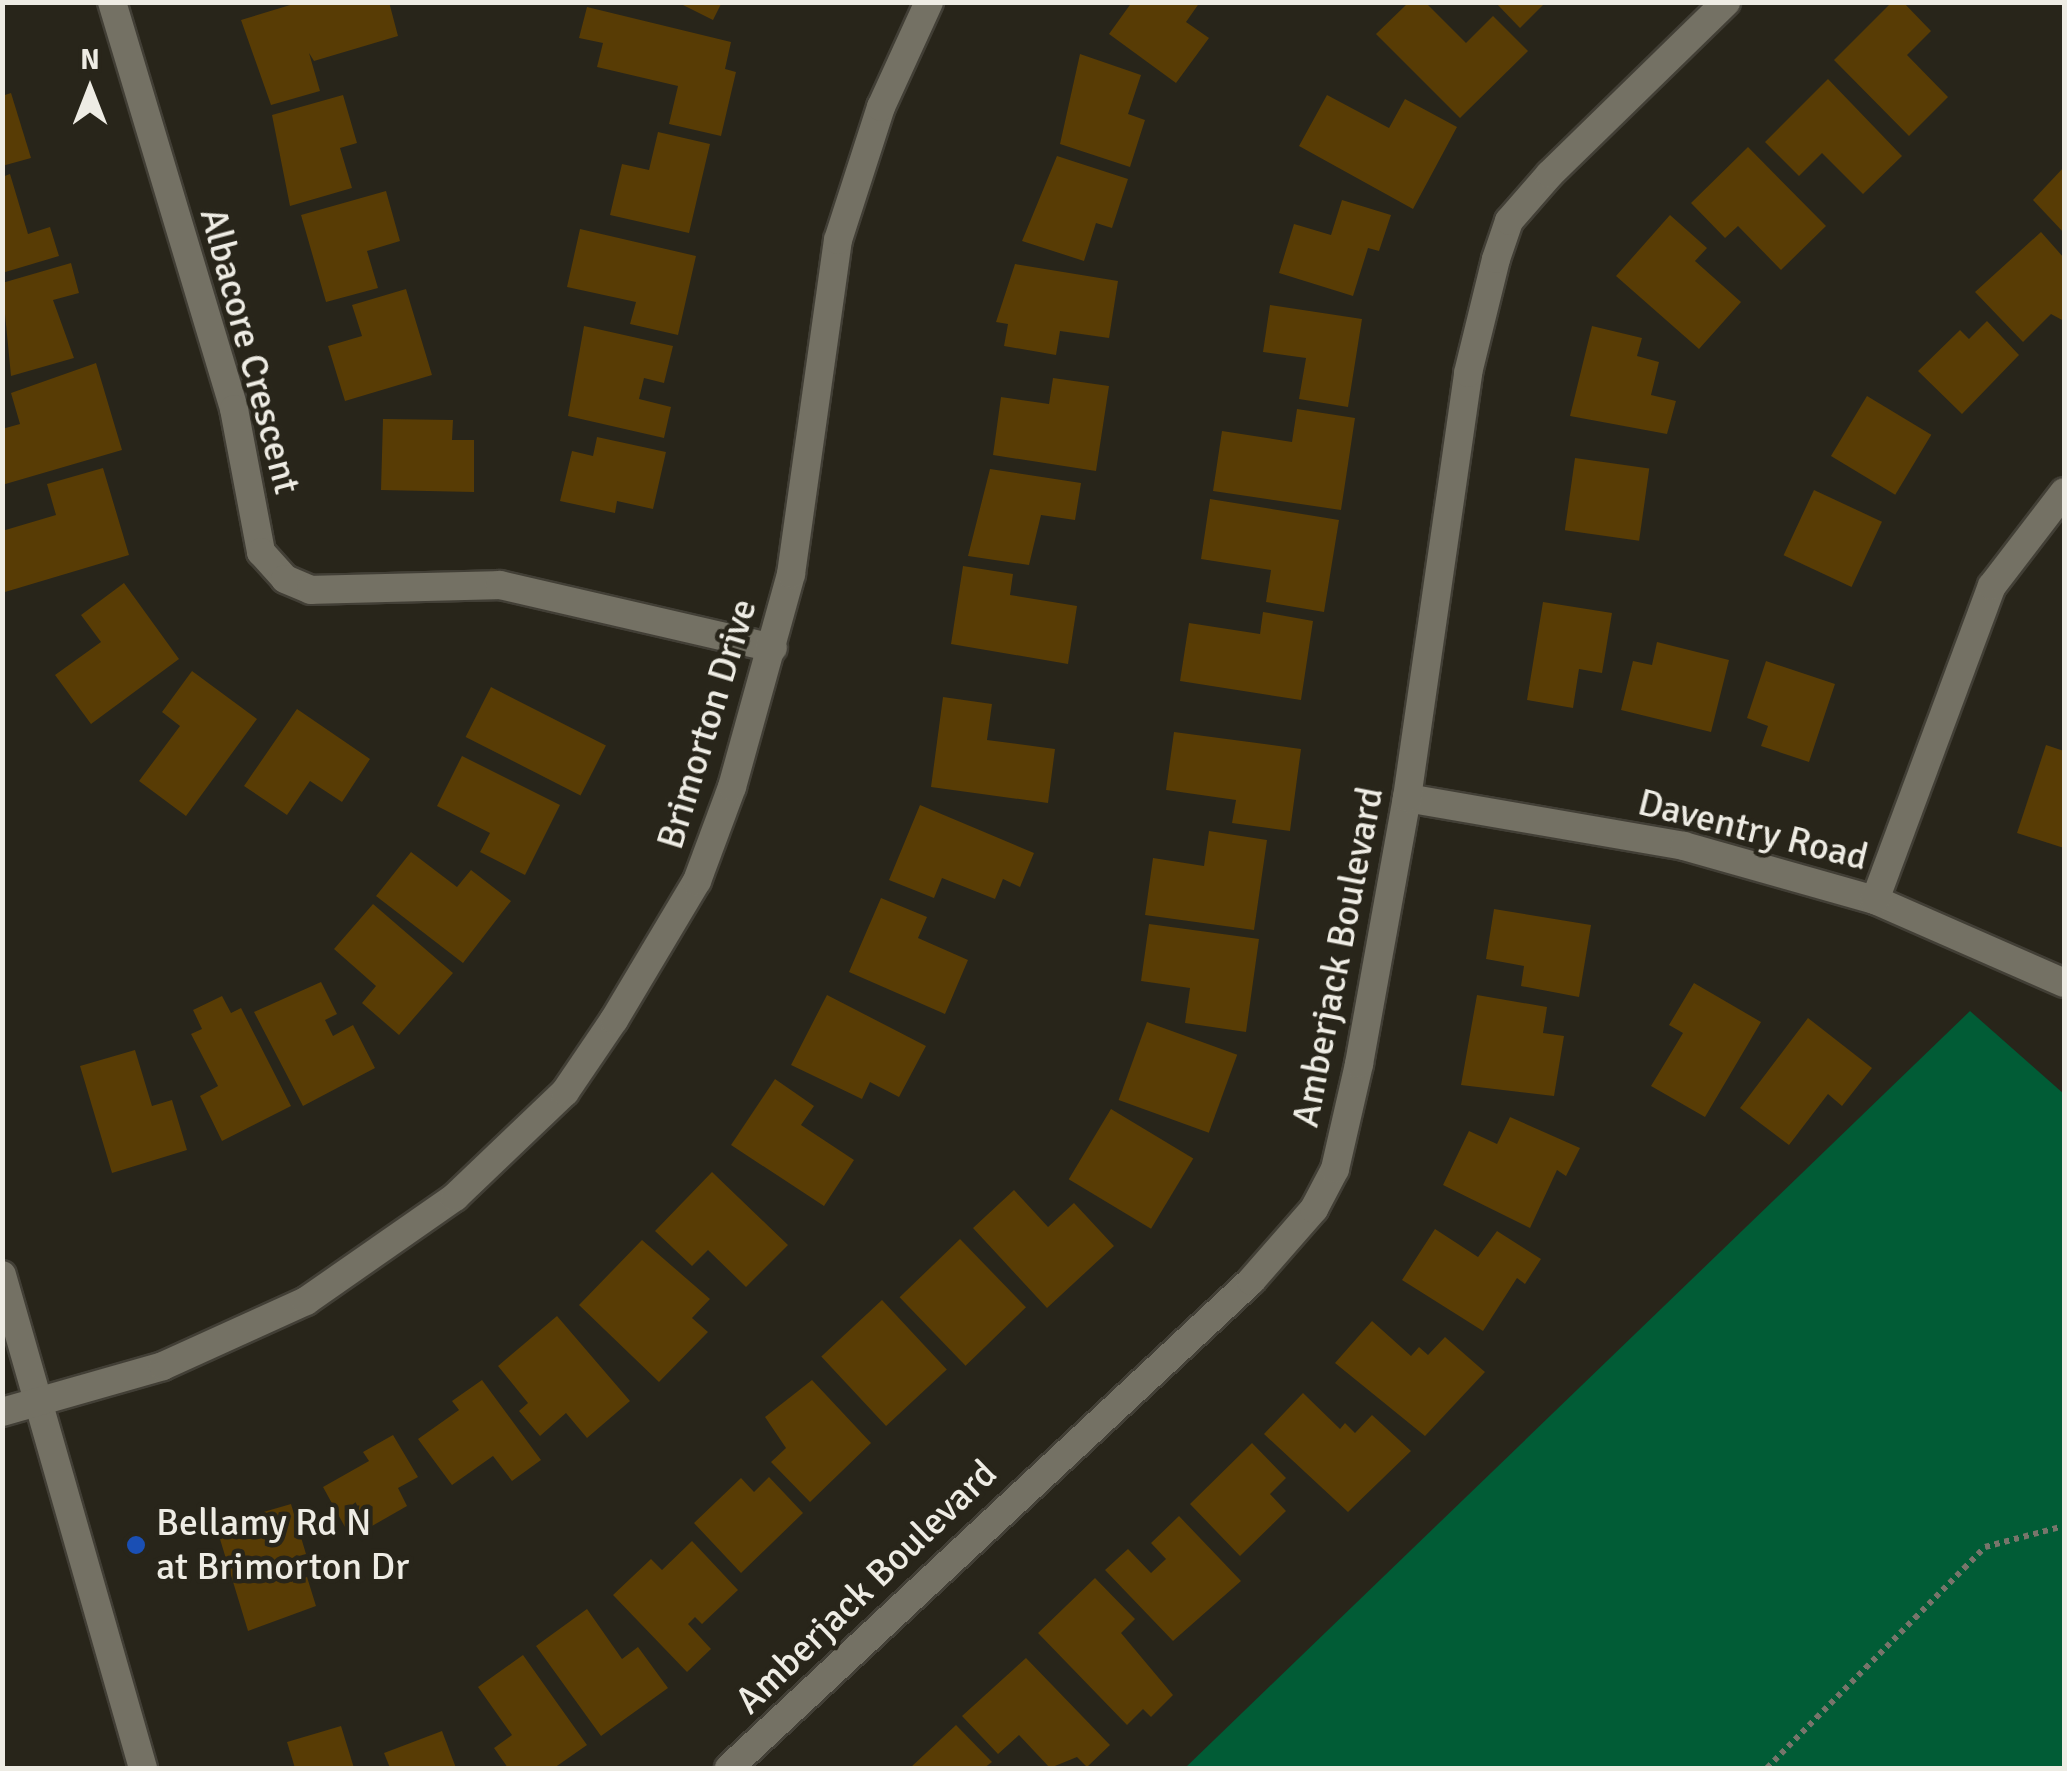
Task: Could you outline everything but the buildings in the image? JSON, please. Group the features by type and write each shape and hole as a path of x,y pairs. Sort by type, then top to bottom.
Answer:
{"street":[{"name":"Albacore Crescent","path":"112,2 234,409 260,552 286,579 311,590 500,585 774,648"},
{"name":"Brimorton Drive","path":"2,1412 163,1366 306,1302 456,1197 565,1092 697,880 774,648 838,240 882,106 929,2"},
{"name":"Amberjack Boulevard","path":"729,1768 1251,1281 1314,1209 1335,1169 1407,798 1468,373 1509,220 1726,2"},
{"path":"1875,900 1992,586 2064,492"},
{"name":"Daventry Road","path":"1407,798 1684,846 1875,900 2064,983"},
{"path":"2,1276 143,1768"}],"path":[{"path":"1768,1768 1985,1547 2064,1526"}],"green space":[{"path":"1970,1011 2064,1094 2064,1768 1185,1768"}],"place":[{"name":"Bellamy Rd N at Brimorton Dr","path":"136,1545"}]}
